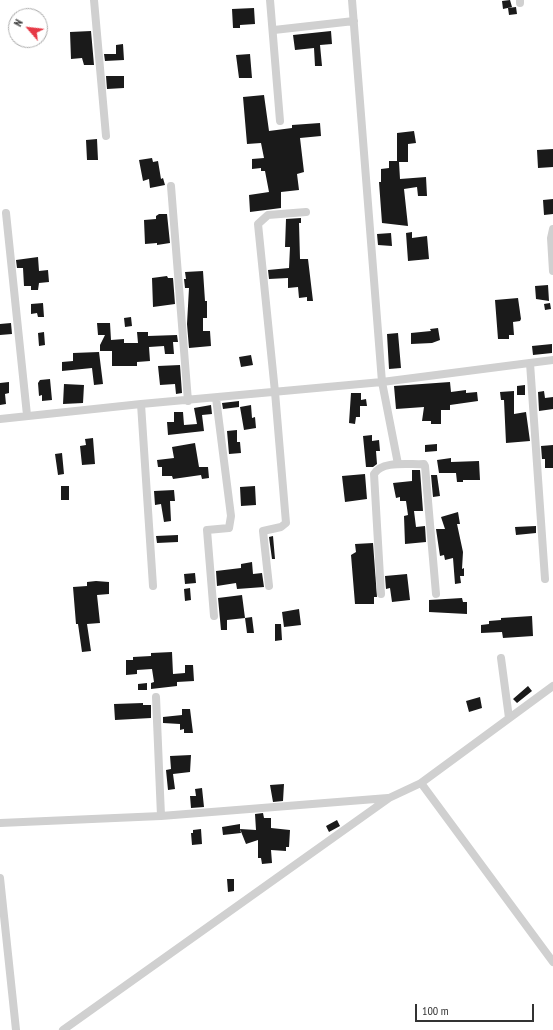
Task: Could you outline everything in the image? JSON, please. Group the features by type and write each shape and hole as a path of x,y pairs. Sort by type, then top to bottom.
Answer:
{"street":[{"path":"94,0 106,136"},
{"path":"270,0 274,30 280,121"},
{"path":"352,0 382,382 398,464"},
{"path":"274,30 354,21"},
{"path":"170,186 188,401"},
{"path":"269,586 263,531 281,527 286,523 275,392 258,224 268,215 306,212"},
{"path":"6,213 27,415"},
{"path":"553,229 551,238 553,271"},
{"path":"0,419 27,415 382,382 553,360"},
{"path":"530,363 544,579"},
{"path":"214,616 207,530 229,528 231,516 216,398"},
{"path":"141,404 153,586"},
{"path":"381,594 373,478 377,469 398,464 424,464 426,466 436,594"},
{"path":"501,658 509,718"},
{"path":"62,1030 389,798 421,783 553,686"},
{"path":"156,698 161,816"},
{"path":"421,783 553,962"},
{"path":"0,824 161,816 389,798"},
{"path":"0,878 16,1030"}],"building":[{"path":"510,0 512,7 503,9 502,1"},
{"path":"516,7 517,14 509,15 508,8"},
{"path":"254,8 255,24 240,25 240,28 233,28 232,9"},
{"path":"91,31 94,65 84,65 82,58 71,59 70,32"},
{"path":"331,31 332,44 320,45 322,66 315,66 314,48 295,50 293,35"},
{"path":"123,44 124,60 105,61 104,54 116,54 116,45"},
{"path":"250,54 252,78 239,78 236,55"},
{"path":"106,76 124,76 124,88 107,89"},
{"path":"264,95 269,131 292,128 292,125 320,123 321,136 300,138 304,172 297,174 299,190 281,192 281,208 250,212 249,195 269,192 265,171 261,171 261,168 252,169 252,159 264,158 261,143 247,144 243,97"},
{"path":"414,131 416,143 408,144 408,162 399,162 400,179 426,177 427,196 418,196 417,187 404,189 408,226 382,223 379,182 381,182 381,169 389,168 389,161 397,161 397,133"},
{"path":"97,139 98,160 87,160 86,140"},
{"path":"553,149 553,167 538,168 537,150"},
{"path":"152,158 153,162 158,161 161,179 163,178 165,185 150,188 149,179 143,181 139,160"},
{"path":"553,199 553,214 544,215 543,200"},
{"path":"159,214 167,214 170,243 157,245 157,243 145,244 144,220 156,219 156,216"},
{"path":"301,218 301,223 299,223 300,259 308,259 313,301 307,301 307,297 299,298 298,287 288,288 288,278 269,279 268,270 289,268 290,247 285,247 286,219"},
{"path":"412,232 412,238 427,236 429,259 408,261 406,233"},
{"path":"391,233 392,246 378,245 377,234"},
{"path":"38,257 39,271 48,270 49,282 39,283 38,290 31,290 31,286 24,286 23,268 17,268 16,260"},
{"path":"203,271 205,301 207,301 207,318 203,318 203,331 210,331 211,346 189,348 187,324 189,288 185,288 185,272"},
{"path":"167,276 168,278 173,278 175,304 153,307 152,278"},
{"path":"548,285 549,301 536,299 535,286"},
{"path":"518,298 521,319 520,321 513,322 514,335 509,335 509,339 498,339 495,300"},
{"path":"43,303 44,317 38,317 37,313 31,314 31,304"},
{"path":"550,303 551,309 545,310 544,304"},
{"path":"131,317 132,326 125,327 124,318"},
{"path":"11,323 12,334 0,335 0,324"},
{"path":"97,323 110,323 111,340 124,339 124,343 138,343 137,332 148,332 148,336 177,335 178,342 173,342 174,354 165,354 164,346 149,347 150,361 137,362 137,366 112,366 112,351 100,351 100,345 105,335 98,335"},
{"path":"438,328 440,340 432,343 411,344 411,333 431,331 430,329"},
{"path":"44,332 45,345 39,346 38,333"},
{"path":"398,333 401,368 389,369 387,334"},
{"path":"552,344 552,353 533,355 532,346"},
{"path":"99,352 103,384 94,385 92,368 62,371 62,362 73,361 73,353"},
{"path":"251,355 253,365 241,367 239,357"},
{"path":"180,365 182,393 176,394 175,384 160,385 158,366"},
{"path":"50,379 52,400 42,401 42,395 39,396 38,383 40,380"},
{"path":"9,382 9,393 5,394 6,404 0,405 0,383"},
{"path":"450,382 451,392 466,390 466,393 477,392 478,401 450,405 450,410 441,410 441,424 431,424 431,421 422,421 424,407 396,409 394,386"},
{"path":"64,384 84,385 83,403 63,404"},
{"path":"525,385 525,395 517,395 517,386"},
{"path":"514,391 514,414 526,412 530,441 506,443 504,400 501,400 500,392"},
{"path":"544,391 545,398 553,397 553,409 539,411 538,392"},
{"path":"351,393 361,393 361,400 366,399 367,406 360,406 360,417 356,417 355,424 349,423"},
{"path":"239,401 239,407 223,409 222,403"},
{"path":"211,405 212,414 202,415 204,431 168,435 167,422 174,422 174,412 183,412 184,425 197,424 194,408"},
{"path":"251,405 252,418 255,417 256,428 244,430 240,407"},
{"path":"237,430 237,442 240,442 241,453 229,454 227,431"},
{"path":"372,435 372,441 379,440 380,451 376,451 377,464 373,467 366,467 363,436"},
{"path":"93,438 95,464 82,465 80,446 86,445 85,439"},
{"path":"195,443 199,467 208,467 209,478 202,479 201,475 173,479 172,476 162,476 162,467 158,467 157,460 174,458 172,447"},
{"path":"437,444 437,451 425,452 425,445"},
{"path":"553,445 553,468 545,468 545,459 542,459 541,446"},
{"path":"62,453 64,474 58,475 55,454"},
{"path":"451,458 451,462 479,461 480,480 463,480 463,482 457,482 456,473 439,473 437,460"},
{"path":"412,470 420,470 423,511 414,511 416,527 425,526 426,542 405,544 404,516 408,515 406,501 400,501 400,497 396,498 393,483 412,481"},
{"path":"365,474 367,499 345,502 342,476"},
{"path":"431,475 437,475 440,496 433,497"},
{"path":"61,486 69,486 69,500 61,500"},
{"path":"255,486 256,505 241,506 240,487"},
{"path":"174,490 175,501 170,501 171,521 164,522 161,504 155,505 154,491"},
{"path":"458,512 460,524 457,524 463,552 462,569 464,568 464,576 460,576 461,583 455,584 453,558 445,560 444,555 440,556 436,529 445,529 441,517"},
{"path":"536,526 536,533 516,535 515,527"},
{"path":"178,535 178,542 157,543 156,536"},
{"path":"273,536 275,559 272,559 269,537"},
{"path":"373,543 377,597 374,597 374,604 355,604 351,555 356,552 355,544"},
{"path":"252,562 253,574 262,573 264,587 237,589 236,583 217,586 216,571 241,568 241,564"},
{"path":"195,573 196,583 185,584 184,574"},
{"path":"407,574 410,600 392,602 390,588 386,589 385,576"},
{"path":"87,582 109,582 109,594 97,595 100,623 87,624 91,651 82,652 78,624 76,624 73,587 87,586"},
{"path":"190,588 191,600 185,601 184,589"},
{"path":"242,595 245,618 227,620 227,630 221,630 218,598"},
{"path":"462,598 463,602 467,602 467,614 429,612 429,600"},
{"path":"299,609 301,625 284,627 282,612"},
{"path":"532,616 533,636 503,638 502,632 481,633 481,625 489,624 489,621 501,620 501,618"},
{"path":"252,617 254,633 247,633 245,618"},
{"path":"275,624 281,624 282,640 275,641"},
{"path":"172,652 173,674 185,673 185,665 193,665 194,681 177,682 177,686 151,689 151,683 154,682 152,669 137,670 137,674 126,675 126,660 133,660 133,657 151,656 151,653"},
{"path":"147,683 147,690 138,690 138,684"},
{"path":"528,686 532,691 517,703 513,699"},
{"path":"480,697 482,708 469,712 466,701"},
{"path":"143,703 143,705 151,705 151,718 115,720 114,704"},
{"path":"182,709 190,709 193,733 184,733 184,729 180,730 180,724 163,723 163,717 182,715"},
{"path":"191,755 190,772 173,774 175,789 168,790 166,770 171,769 170,756"},
{"path":"284,784 283,801 273,802 270,785"},
{"path":"202,788 204,807 191,808 190,796 196,796 195,789"},
{"path":"263,813 264,818 271,818 271,828 290,830 289,847 286,847 286,851 271,850 272,863 262,864 261,858 258,858 258,840 246,844 240,829 256,830 255,814"},
{"path":"337,820 340,826 329,832 326,826"},
{"path":"240,824 241,833 223,835 222,827"},
{"path":"201,829 202,844 192,845 191,833 193,833 193,830"},
{"path":"227,879 234,879 234,891 228,892"}]}
